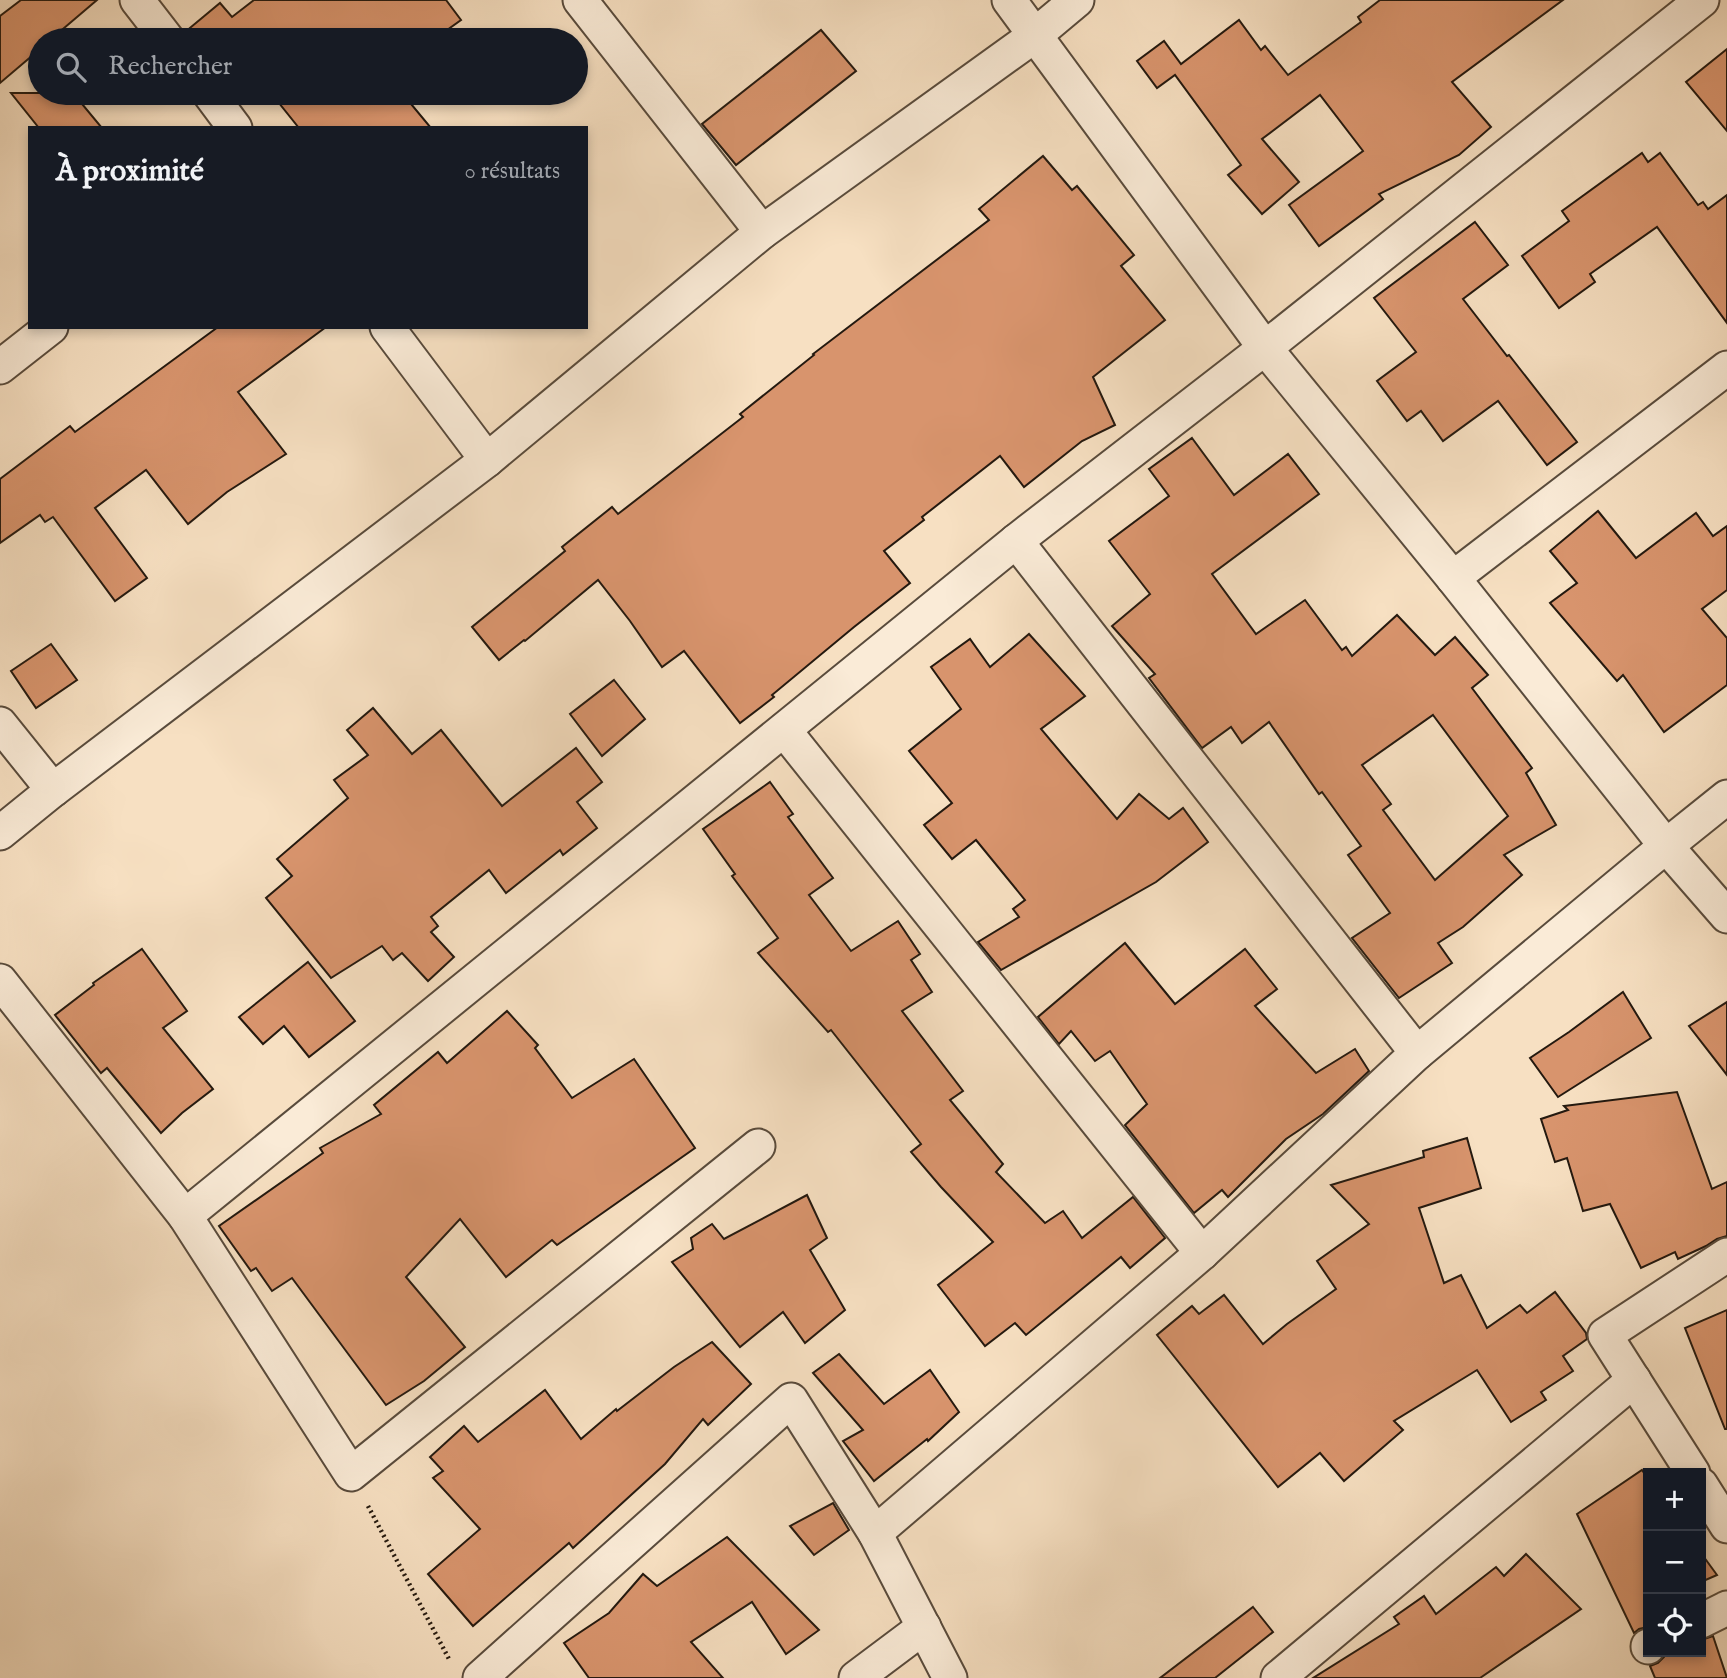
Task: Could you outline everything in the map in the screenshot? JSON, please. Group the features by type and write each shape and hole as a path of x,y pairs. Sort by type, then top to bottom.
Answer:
{"street":[{"path":"137,0 159,28"},
{"path":"580,0 762,232"},
{"path":"1009,0 1265,348 1453,578 1666,846 1727,916"},
{"path":"0,833 488,460 762,232 1034,36 1077,0"},
{"path":"185,1216 1016,541 1265,348 1702,0"},
{"path":"218,105 234,126"},
{"path":"0,367 48,329"},
{"path":"389,329 488,460"},
{"path":"1453,578 1727,368"},
{"path":"1016,541 1417,1053"},
{"path":"0,724 53,790"},
{"path":"784,730 1202,1253"},
{"path":"875,1533 1202,1253 1417,1053 1727,797"},
{"path":"0,981 185,1216 351,1474 758,1146"},
{"path":"1690,1468 1605,1335 1727,1255"},
{"path":"1278,1678 1634,1380"},
{"path":"467,1672 791,1400 875,1533 950,1678"},
{"path":"1706,1493 1727,1526"},
{"path":"1706,1618 1727,1608"},
{"path":"856,1678 924,1627"}],"path":[{"path":"351,1474 467,1672"}],"building":[{"path":"21,0 97,0 64,28 28,28 28,59 0,83 0,16"},
{"path":"254,0 446,0 461,20 450,28 190,28 220,3 232,17"},
{"path":"1380,0 1563,0 1452,82 1491,127 1459,155 1379,194 1383,199 1319,246 1289,205 1363,151 1320,95 1262,139 1299,182 1262,214 1228,175 1241,165 1175,75 1157,88 1137,61 1164,41 1181,64 1239,20 1261,50 1265,46 1288,75 1361,22 1358,17"},
{"path":"821,30 856,71 736,165 702,124"},
{"path":"1727,49 1727,131 1686,82"},
{"path":"11,93 28,93 28,105 83,105 100,126 37,126"},
{"path":"281,105 412,105 429,126 297,126"},
{"path":"1642,153 1648,162 1660,153 1698,205 1703,202 1708,209 1727,195 1727,323 1657,227 1590,274 1595,282 1559,308 1522,256 1569,221 1562,211"},
{"path":"1043,156 1072,190 1077,186 1134,255 1121,266 1165,320 1093,377 1115,425 1082,441 1024,487 1000,456 922,517 924,520 884,551 910,583 740,723 684,651 662,667 598,580 499,660 472,627 565,551 562,547 612,507 618,514 743,417 740,414 813,354 989,220 979,209"},
{"path":"1475,222 1508,265 1463,299 1577,442 1547,465 1498,401 1443,441 1421,411 1407,421 1377,381 1416,352 1374,298"},
{"path":"215,329 323,329 238,392 286,454 227,492 188,524 146,470 95,508 147,578 115,601 53,517 45,522 40,515 0,543 0,479 70,426 75,432"},
{"path":"1192,438 1234,495 1288,454 1319,494 1212,574 1256,634 1305,600 1342,650 1346,647 1352,656 1397,615 1435,655 1455,637 1488,675 1472,688 1532,768 1526,773 1556,825 1504,855 1522,875 1463,927 1438,943 1452,963 1399,998 1352,938 1390,913 1348,855 1361,846 1322,792 1319,794 1269,722 1242,743 1231,727 1202,748 1149,678 1155,674 1112,626 1150,594 1109,541 1169,496 1149,469","holes":["1433,715 1508,816 1435,880 1383,810 1391,804 1362,765"]},
{"path":"1598,511 1636,558 1696,513 1713,536 1727,526 1727,590 1702,609 1727,638 1727,685 1664,732 1623,675 1617,681 1550,603 1577,583 1550,551"},
{"path":"1029,634 1085,696 1041,729 1117,819 1139,794 1169,819 1183,808 1208,842 1156,882 1001,970 978,942 1019,917 1013,909 1025,900 976,840 952,859 924,825 952,803 909,751 961,709 931,667 970,639 990,667"},
{"path":"51,644 77,680 36,708 11,671"},
{"path":"614,680 645,719 602,756 570,714"},
{"path":"373,708 412,754 441,730 502,806 576,748 602,782 577,802 597,828 563,855 560,850 506,893 489,870 431,917 438,926 431,932 454,957 428,981 402,953 393,960 382,946 331,978 266,898 292,876 277,859 348,798 334,780 368,755 347,730"},
{"path":"770,782 793,814 788,817 833,878 809,895 851,951 898,921 920,954 911,960 932,992 902,1011 963,1091 950,1100 1003,1164 996,1172 1045,1223 1063,1211 1082,1238 1133,1197 1165,1238 1130,1268 1121,1257 1026,1335 1015,1323 985,1346 938,1285 993,1242 911,1152 921,1144 831,1030 828,1032 758,953 778,938 732,876 735,874 703,829"},
{"path":"1125,943 1175,1004 1245,949 1277,989 1255,1006 1316,1073 1355,1049 1369,1071 1323,1114 1286,1139 1228,1197 1222,1190 1194,1213 1125,1125 1147,1104 1110,1051 1095,1061 1071,1031 1059,1044 1038,1017"},
{"path":"142,949 187,1011 163,1028 213,1089 161,1133 107,1068 101,1073 55,1015 94,985 93,983"},
{"path":"308,962 355,1021 309,1057 284,1026 263,1044 239,1017"},
{"path":"1623,992 1651,1038 1558,1097 1530,1058"},
{"path":"1727,1002 1727,1075 1689,1026"},
{"path":"507,1011 538,1045 535,1048 572,1098 634,1059 695,1148 557,1245 552,1240 506,1277 460,1219 406,1277 465,1347 424,1381 386,1405 292,1278 272,1291 256,1268 251,1271 219,1226 323,1153 320,1148 381,1114 374,1105 438,1052 447,1063"},
{"path":"1677,1092 1712,1189 1727,1182 1727,1236 1678,1259 1675,1252 1641,1268 1610,1204 1583,1211 1567,1158 1555,1162 1541,1119 1568,1110 1564,1106"},
{"path":"1467,1138 1481,1188 1419,1208 1444,1283 1461,1275 1487,1328 1520,1305 1527,1313 1555,1292 1586,1333 1587,1339 1563,1356 1573,1371 1541,1392 1546,1400 1511,1422 1477,1370 1394,1421 1403,1430 1344,1481 1320,1453 1278,1487 1157,1335 1192,1306 1199,1314 1224,1295 1263,1344 1336,1289 1317,1261 1369,1224 1331,1185 1424,1157 1423,1151"},
{"path":"807,1195 827,1238 810,1250 845,1310 805,1343 783,1312 740,1347 672,1262 693,1249 691,1238 712,1224 724,1239"},
{"path":"1727,1310 1727,1429 1725,1429 1685,1328"},
{"path":"712,1342 751,1384 708,1425 703,1419 665,1464 573,1548 569,1543 473,1626 428,1574 480,1529 433,1478 443,1471 430,1457 464,1426 478,1442 545,1390 581,1439 616,1409 617,1411 674,1367"},
{"path":"839,1354 884,1404 930,1370 959,1412 928,1441 927,1439 874,1481 843,1441 863,1430 813,1373"},
{"path":"1643,1472 1643,1628 1634,1633 1577,1514"},
{"path":"833,1503 849,1530 814,1555 790,1526"},
{"path":"727,1537 819,1630 786,1654 752,1602 691,1642 723,1678 589,1678 564,1643 609,1613 643,1574 657,1586"},
{"path":"1526,1554 1581,1609 1480,1678 1313,1678 1399,1624 1394,1617 1424,1596 1436,1614 1496,1567 1504,1576"},
{"path":"1706,1560 1717,1575 1706,1580"},
{"path":"1253,1607 1273,1632 1215,1678 1160,1678"},
{"path":"1713,1636 1727,1678 1655,1678 1650,1666 1664,1657 1706,1657 1706,1638"}]}
